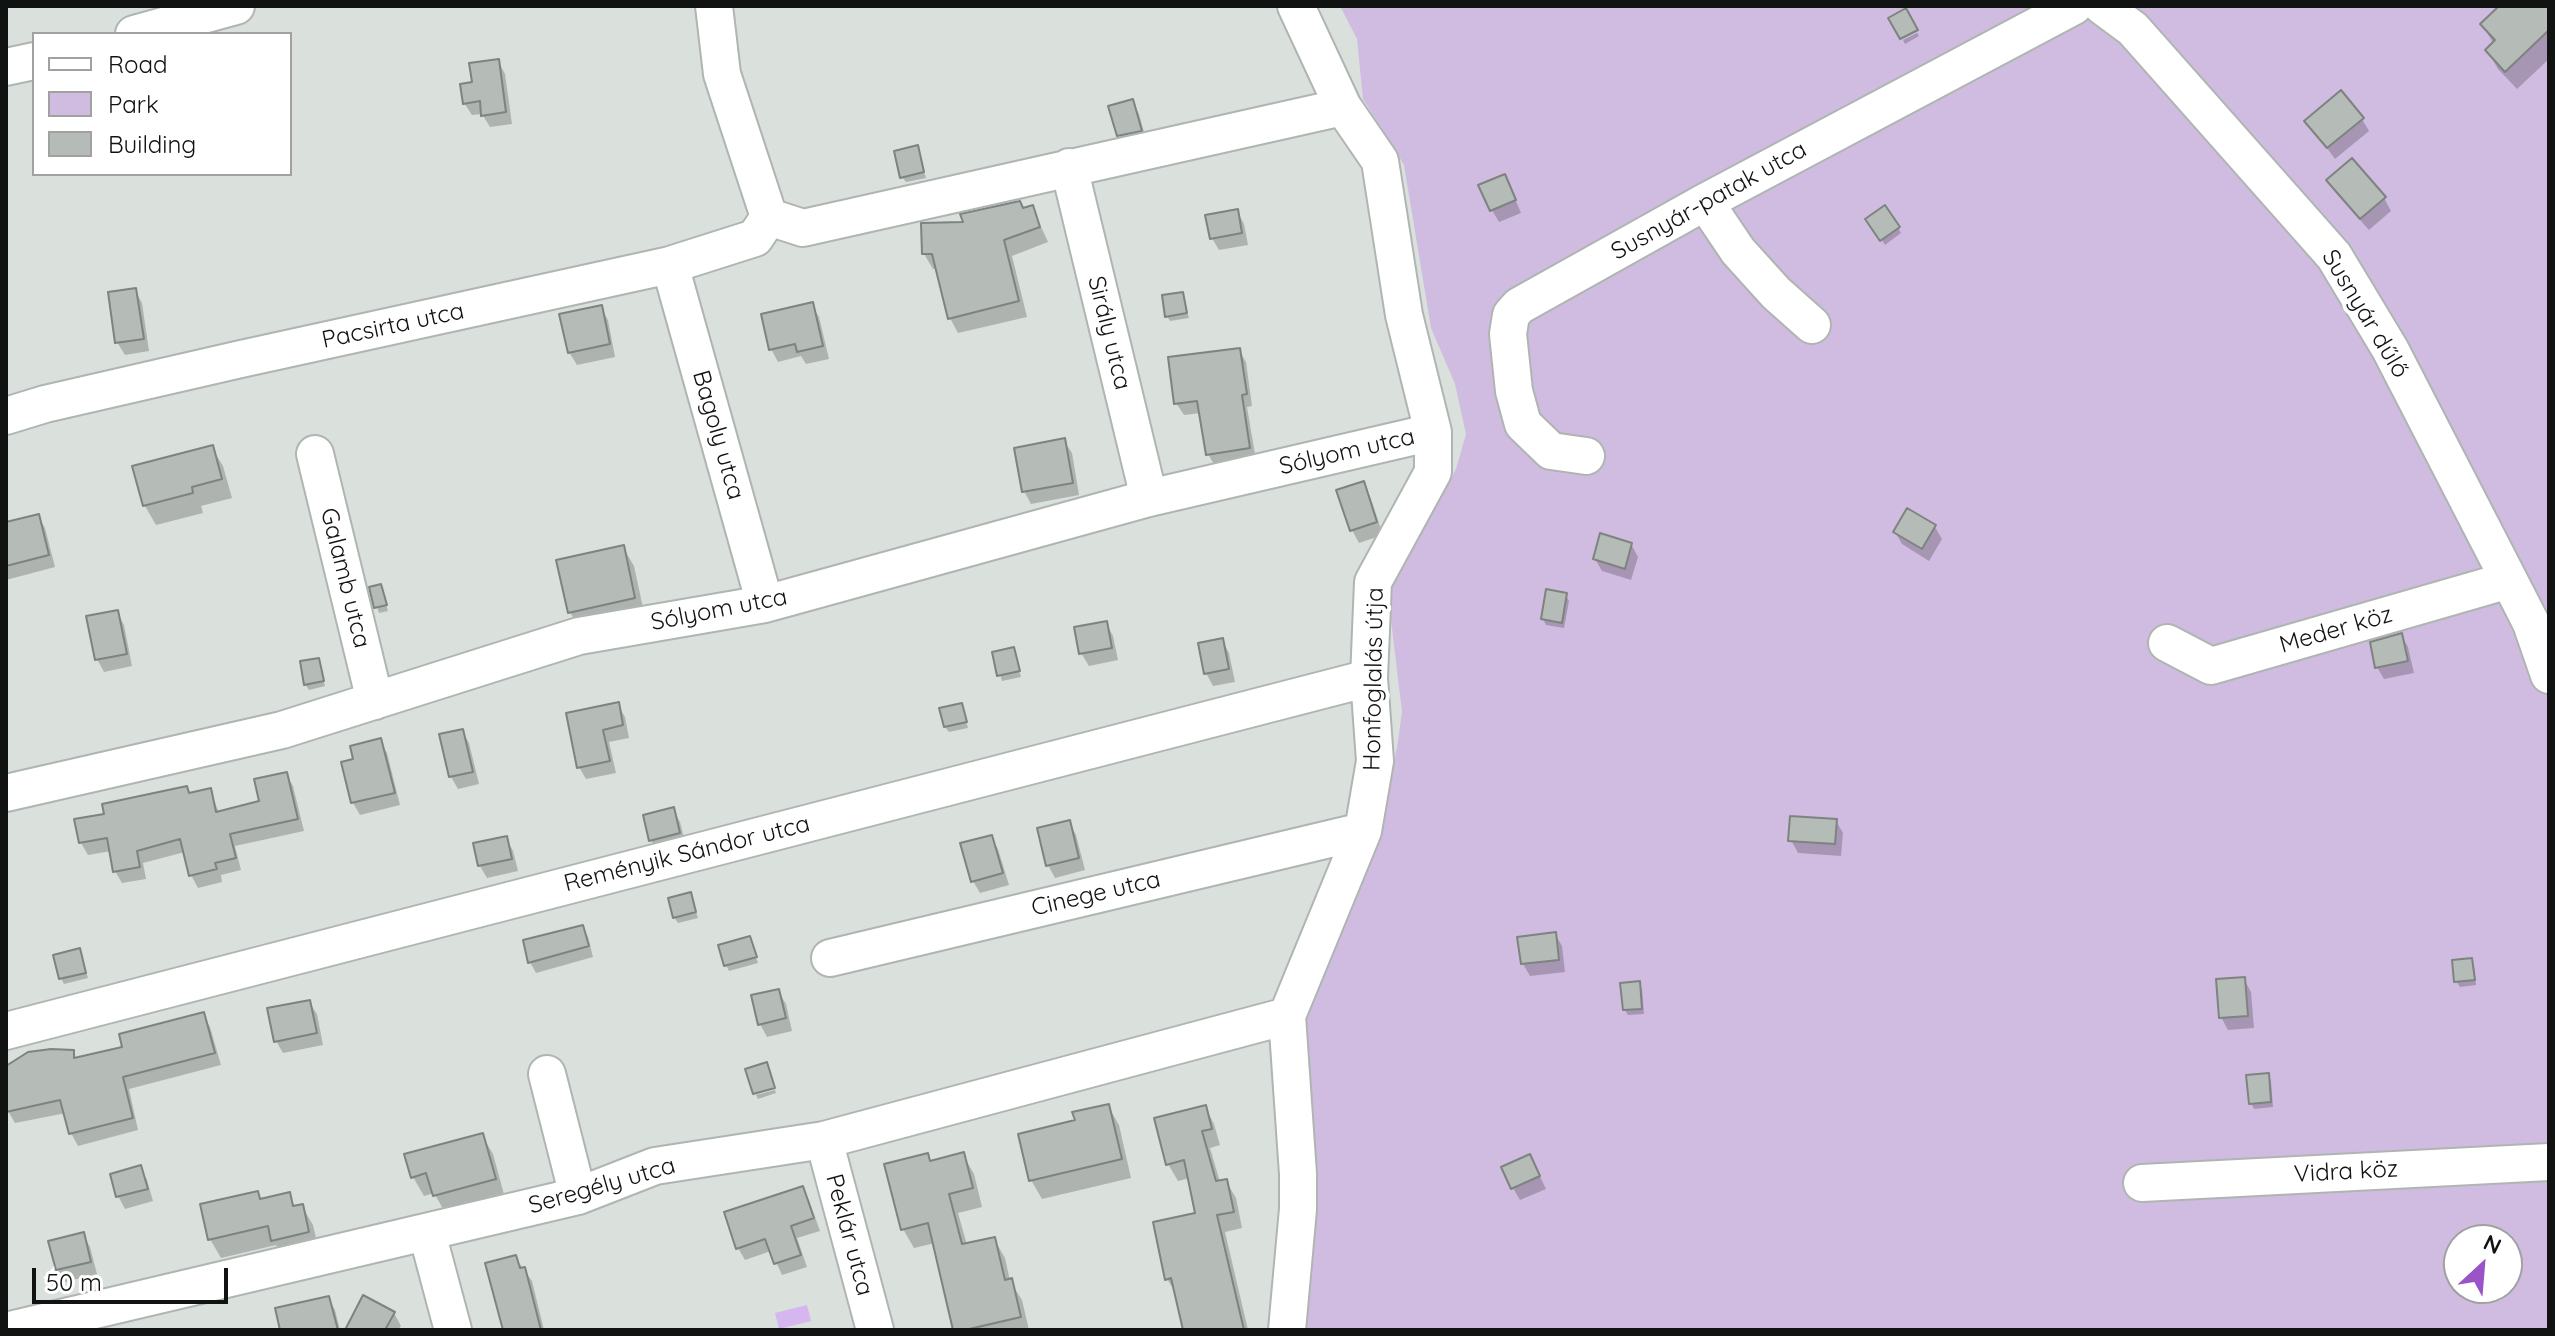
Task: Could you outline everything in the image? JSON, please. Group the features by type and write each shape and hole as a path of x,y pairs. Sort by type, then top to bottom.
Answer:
{"street":[{"path":"141,32 236,6"},
{"path":"714,6 722,74 769,217 803,228 1343,107"},
{"name":"Honfoglalás útja","path":"1287,1330 1298,1209 1298,1174 1287,1016 1363,831 1375,761 1369,678 1373,582 1433,472 1433,432 1404,315 1380,161 1343,107 1296,6"},
{"name":"Susnyár-patak utca","path":"1586,456 1551,451 1523,424 1514,391 1509,349 1511,315 1526,302 1705,202 2074,6"},
{"name":"Susnyár dűlő","path":"2102,6 2139,18 2334,256 2390,349 2509,580 2531,623 2549,675"},
{"path":"6,67 32,61"},
{"name":"Sirály utca","path":"1069,167 1149,498"},
{"path":"1705,202 1738,251 1776,293 1812,325"},
{"name":"Pacsirta utca","path":"6,416 45,404 241,359 670,265 755,238 769,217"},
{"name":"Bagoly utca","path":"670,265 765,604"},
{"name":"Sólyom utca","path":"6,793 282,730 579,636 765,604 1149,498 1433,432"},
{"name":"Galamb utca","path":"315,454 375,701"},
{"name":"Meder köz","path":"2167,643 2211,666 2509,580"},
{"name":"Reményik Sándor utca","path":"6,1031 1369,678"},
{"name":"Cinege utca","path":"830,958 1363,831"},
{"name":"Seregély utca","path":"10,1330 578,1196 655,1166 824,1140 1287,1016"},
{"path":"547,1074 578,1196"},
{"name":"Peklár utca","path":"824,1140 875,1330"},
{"name":"Vidra köz","path":"2142,1183 2549,1162"},
{"path":"427,1233 453,1330"}],"green space":[{"path":"1340,6 2549,6 2549,1330 1287,1330 1302,1032 1323,938 1383,820 1402,712 1388,595 1456,469 1466,434 1455,384 1431,328 1404,165 1363,99 1357,39"}],"shaded area":[{"path":"807,1305 811,1321 779,1329 775,1313"}],"building":[{"path":"2499,6 2549,6 2549,30 2505,72 2485,50 2495,40 2480,24"},
{"path":"1906,8 1918,30 1900,39 1888,18"},
{"path":"499,59 506,112 481,116 480,101 463,104 460,84 472,82 469,63"},
{"path":"2341,90 2364,118 2327,148 2304,121"},
{"path":"1133,99 1142,131 1117,136 1108,106"},
{"path":"918,145 924,172 900,178 894,151"},
{"path":"2352,158 2386,197 2360,219 2326,180"},
{"path":"1505,174 1516,200 1490,211 1478,185"},
{"path":"1020,201 1023,208 1033,205 1040,227 1004,240 1019,301 948,319 932,254 922,254 921,223 963,222 960,214"},
{"path":"1885,205 1900,227 1880,241 1865,219"},
{"path":"1238,209 1242,233 1210,239 1205,215"},
{"path":"136,288 144,339 115,343 108,292"},
{"path":"1183,292 1187,313 1165,317 1162,295"},
{"path":"813,302 823,346 797,352 795,344 769,350 761,314"},
{"path":"602,305 610,344 568,353 559,314"},
{"path":"1240,348 1247,394 1242,395 1250,448 1206,455 1197,401 1174,404 1168,357"},
{"path":"1065,438 1073,483 1022,492 1014,448"},
{"path":"213,445 222,479 192,487 193,493 143,506 132,466"},
{"path":"1364,481 1377,522 1350,531 1336,490"},
{"path":"1907,508 1936,525 1922,549 1893,532"},
{"path":"39,514 49,555 6,566 6,522"},
{"path":"1600,533 1632,543 1625,569 1593,559"},
{"path":"624,545 635,598 568,613 556,560"},
{"path":"381,584 387,605 374,608 369,587"},
{"path":"1546,589 1567,593 1562,623 1541,619"},
{"path":"118,610 127,654 95,660 86,616"},
{"path":"1107,621 1112,648 1079,654 1074,627"},
{"path":"2402,633 2408,661 2375,668 2370,642"},
{"path":"1223,638 1229,669 1204,674 1198,643"},
{"path":"1014,647 1020,671 997,676 992,652"},
{"path":"319,658 324,681 304,685 300,661"},
{"path":"619,702 623,725 603,730 610,761 577,768 566,713"},
{"path":"962,703 967,722 944,727 939,708"},
{"path":"463,729 473,772 449,777 439,734"},
{"path":"381,738 395,793 351,803 341,762 353,759 350,746"},
{"path":"287,772 298,819 230,834 236,858 215,863 217,869 189,876 180,839 137,851 140,867 113,872 107,838 79,843 74,819 104,814 102,804 187,786 189,793 211,788 216,812 259,801 254,779"},
{"path":"674,807 680,833 649,841 643,815"},
{"path":"1790,816 1837,819 1835,844 1788,841"},
{"path":"1070,820 1079,858 1046,866 1037,828"},
{"path":"992,835 1003,873 971,882 960,843"},
{"path":"507,836 512,859 478,866 473,843"},
{"path":"691,892 696,912 673,918 668,898"},
{"path":"583,925 589,946 528,963 523,940"},
{"path":"1556,932 1559,960 1521,964 1517,937"},
{"path":"750,936 757,957 724,966 718,945"},
{"path":"80,948 86,973 59,979 53,955"},
{"path":"2472,958 2475,980 2454,982 2452,960"},
{"path":"2245,977 2248,1016 2219,1018 2216,979"},
{"path":"1640,981 1642,1009 1623,1010 1620,983"},
{"path":"779,989 786,1018 758,1025 751,995"},
{"path":"310,1000 317,1033 274,1042 267,1008"},
{"path":"204,1012 215,1053 123,1077 133,1118 69,1134 60,1100 6,1112 6,1066 28,1052 74,1050 74,1058 122,1047 119,1034"},
{"path":"767,1062 775,1088 753,1094 745,1069"},
{"path":"2269,1073 2271,1102 2249,1104 2246,1075"},
{"path":"1109,1104 1122,1159 1029,1181 1018,1134 1075,1120 1072,1112"},
{"path":"1206,1105 1212,1129 1202,1131 1216,1181 1227,1179 1234,1212 1217,1215 1244,1330 1183,1330 1171,1278 1165,1280 1153,1222 1195,1213 1184,1160 1166,1165 1154,1118"},
{"path":"483,1133 496,1179 433,1196 426,1173 411,1178 404,1154"},
{"path":"964,1152 973,1188 949,1194 962,1244 995,1237 1005,1280 1012,1278 1021,1317 953,1330 928,1223 901,1230 884,1164 928,1153 930,1161"},
{"path":"1530,1154 1540,1176 1511,1189 1501,1167"},
{"path":"141,1165 148,1189 116,1197 110,1174"},
{"path":"803,1186 814,1218 791,1226 801,1255 774,1264 765,1239 736,1249 724,1212"},
{"path":"258,1191 260,1199 290,1192 293,1206 303,1204 309,1232 271,1241 268,1226 208,1240 200,1204"},
{"path":"84,1232 91,1262 56,1270 48,1241"},
{"path":"516,1255 520,1268 525,1267 541,1330 503,1330 485,1263"},
{"path":"363,1295 395,1312 385,1330 345,1330"},
{"path":"329,1296 338,1330 280,1330 275,1308"}]}
